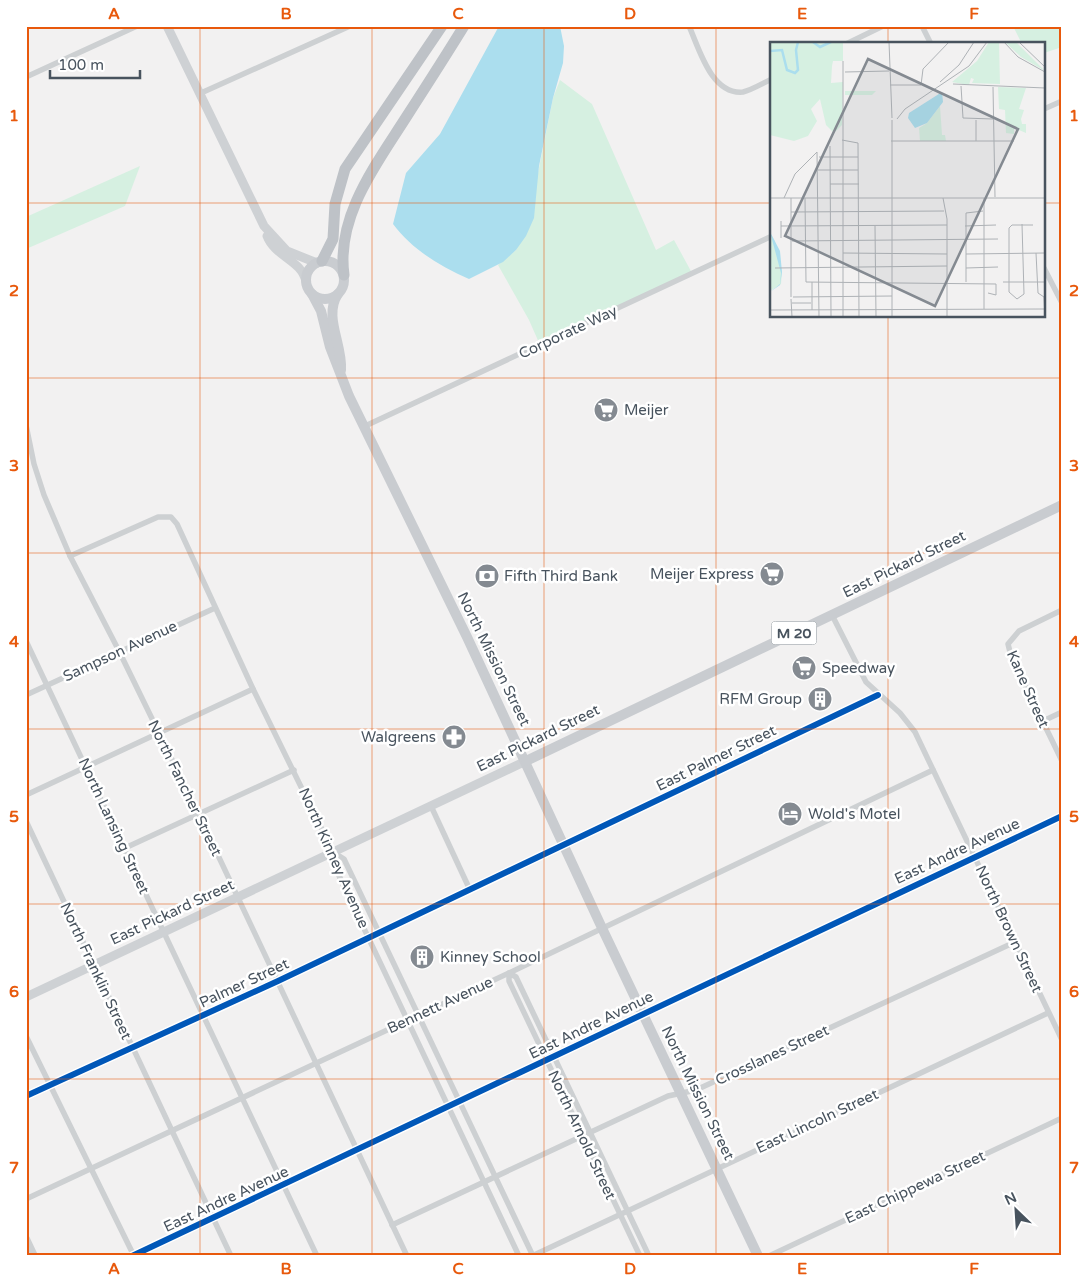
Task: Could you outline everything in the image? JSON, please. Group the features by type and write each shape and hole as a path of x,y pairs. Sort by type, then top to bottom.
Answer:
{"highway":[{"path":"319,262 333,239 335,204 345,168 442,26"},
{"path":"344,275 342,254 344,237 358,196 464,26"}],"main road":[{"name":"North Mission Street","path":"167,26 271,244 281,255 302,270 321,311 330,347 363,427 526,761 602,928 758,1256"},
{"name":"North Mission Street","path":"264,226 286,251 319,262 335,264 344,275 344,285 331,310 341,354 341,374"},
{"path":"306,282 308,272 319,262"},
{"path":"312,294 325,299 338,294"},
{"name":"East Pickard Street","path":"26,996 238,898 1062,505"}],"street":[{"path":"26,77 137,26"},
{"path":"200,94 350,26"},
{"path":"688,26 715,79 720,85 730,90 744,92 770,80"},
{"path":"850,42 883,26"},
{"path":"922,26 930,42"},
{"path":"1046,108 1062,101"},
{"name":"Corporate Way","path":"363,427 770,237"},
{"path":"1046,272 1062,303"},
{"name":"North Fancher Street","path":"26,425 34,464 44,495 70,556 119,650 158,734 199,815 407,1256"},
{"name":"North Kinney Avenue","path":"70,556 158,518 171,517 177,524 253,690 333,852 334,863 519,1256"},
{"name":"Sampson Avenue","path":"26,695 119,650 215,608"},
{"name":"Kane Street","path":"1062,610 1019,631 1008,644 1011,656 1062,761"},
{"name":"North Brown Street","path":"832,615 858,669 878,695 908,721 975,856 1062,1040"},
{"name":"North Lansing Street","path":"26,641 317,1256"},
{"path":"26,795 253,690"},
{"name":"East Palmer Street","path":"470,890 878,695"},
{"path":"1043,721 1062,712"},
{"path":"125,848 294,770"},
{"name":"Bennett Avenue","path":"26,1198 510,973 933,770"},
{"path":"431,806 470,890"},
{"name":"East Andre Avenue","path":"133,1256 1062,816"},
{"name":"North Franklin Street","path":"26,821 231,1256"},
{"path":"333,852 344,859 380,932 532,1256"},
{"name":"Palmer Street","path":"26,1096 278,981 369,936 470,890"},
{"name":"Crosslanes Street","path":"392,1225 668,1096 696,1090 1015,942"},
{"name":"North Arnold Street","path":"640,1256 509,981 510,973 516,977 555,1056 649,1256"},
{"name":"East Lincoln Street","path":"532,1256 1048,1013"},
{"path":"26,1036 92,1168 133,1256"},
{"name":"East Chippewa Street","path":"769,1256 1062,1118"},
{"path":"26,1239 34,1256"}],"green space":[{"path":"1013,26 1062,26 1062,47 1046,52 1046,42 1021,42"},
{"path":"560,80 592,104 656,250 674,240 692,273 540,345 529,320 498,265 516,250 536,183 553,98"},
{"path":"140,166 125,206 26,249 26,217"}],"water":[{"path":"499,26 560,26 564,46 563,63 553,98 539,166 534,218 526,236 516,250 503,262 469,279 447,269 427,256 409,242 393,224 406,173 440,134"}],"cycle path":[{"path":"26,1096 278,981 878,695"},
{"path":"132,1256 1062,816"}],"place":[{"name":"Meijer","path":"606,410"},
{"name":"Meijer Express","path":"772,574"},
{"name":"Fifth Third Bank","path":"487,576"},
{"name":"Speedway","path":"804,668"},
{"name":"RFM Group","path":"820,699"},
{"name":"Walgreens","path":"454,737"},
{"name":"Wold's Motel","path":"790,814"},
{"name":"Kinney School","path":"422,957"}]}
